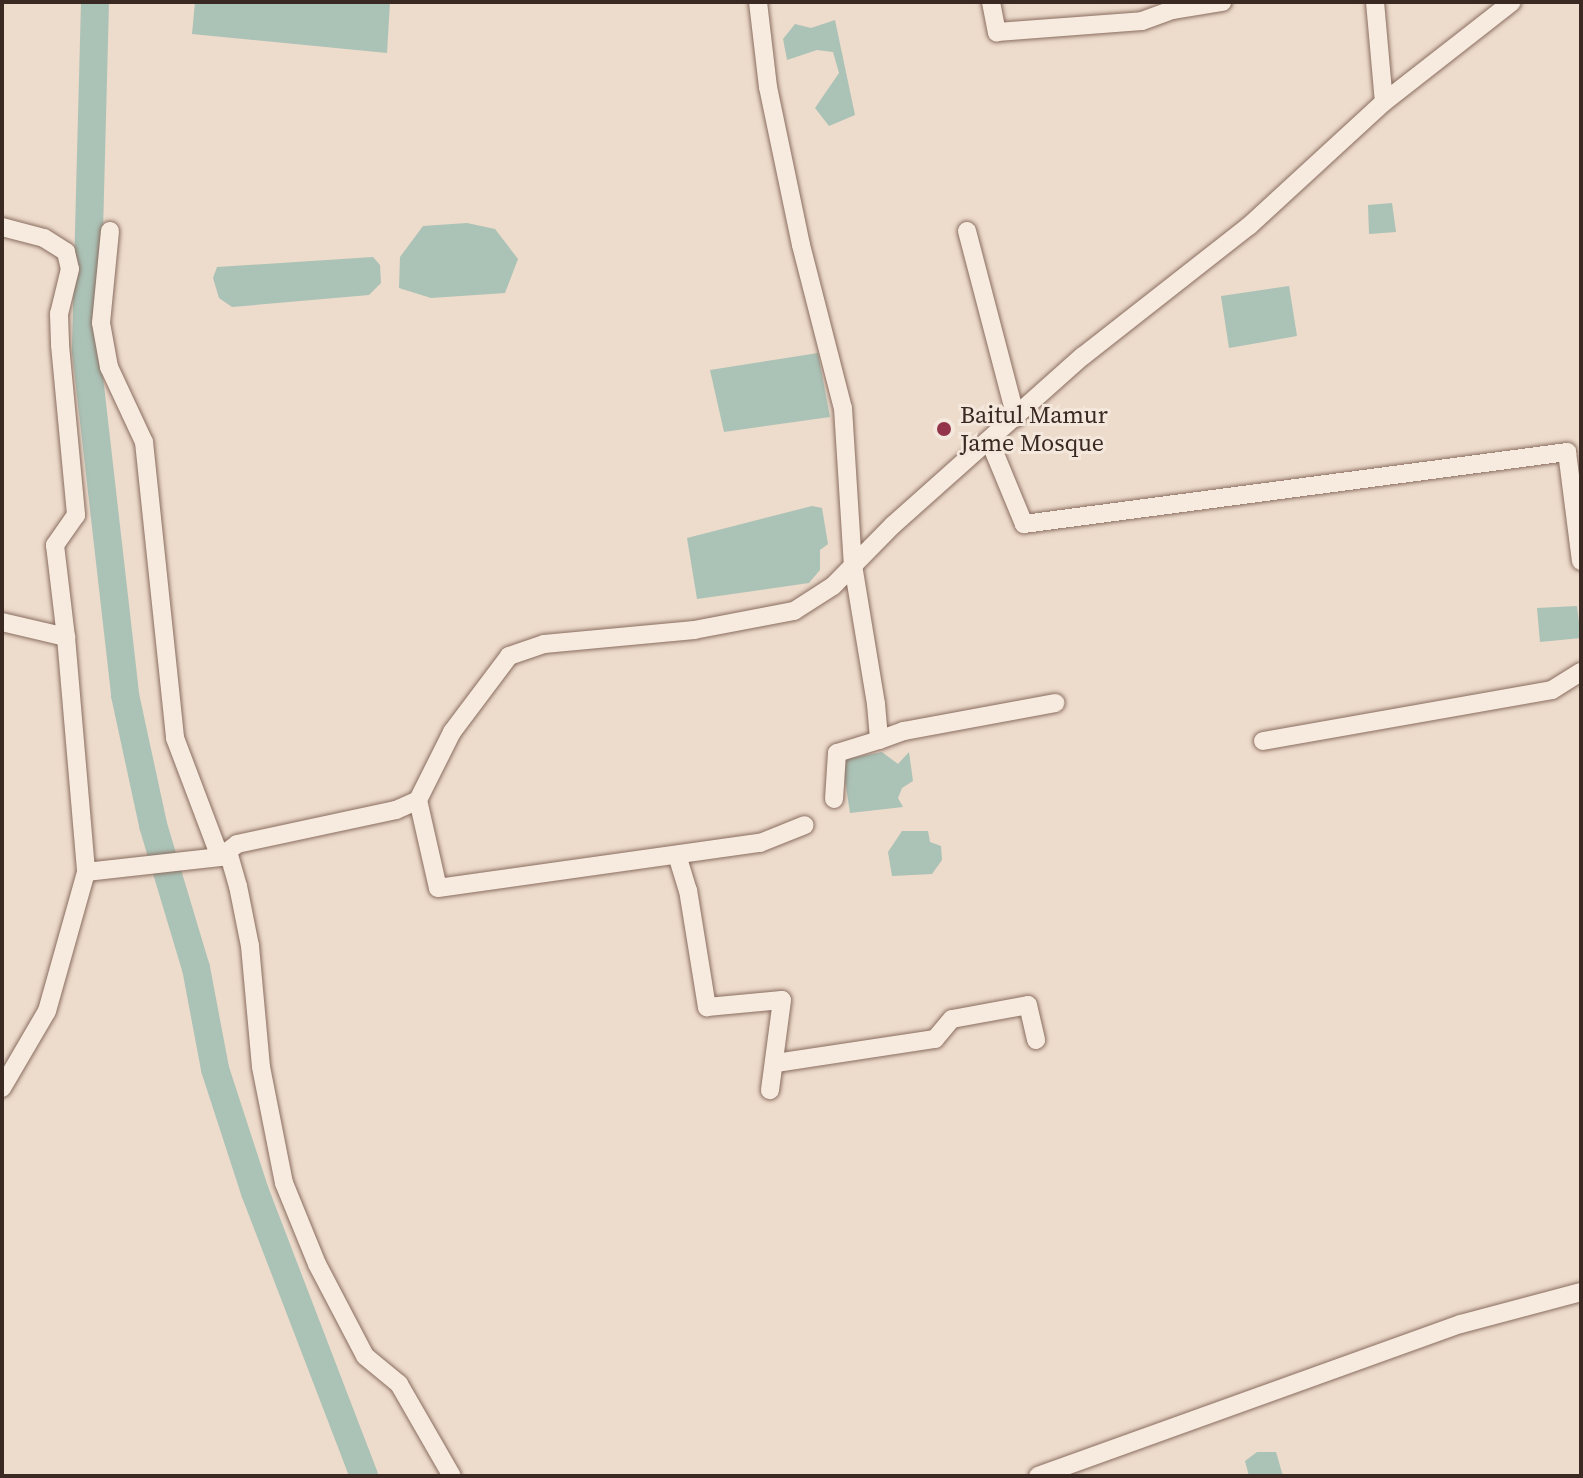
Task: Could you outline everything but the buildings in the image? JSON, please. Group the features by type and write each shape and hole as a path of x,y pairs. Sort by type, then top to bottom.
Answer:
{"street":[{"path":"758,2 768,87 801,245 843,408 853,565 879,740"},
{"path":"991,2 997,32 1142,21 1171,6 1222,2"},
{"path":"1375,2 1384,102"},
{"path":"220,857 237,844 396,810 418,800 452,732 509,656 544,644 694,630 794,611 853,565 1083,356 1249,226 1384,102 1512,2"},
{"path":"2,227 44,238 66,252 70,269 59,314 76,515 55,545 86,872 47,1011 2,1088"},
{"path":"110,231 101,323 109,367 144,442 175,738 220,857"},
{"path":"967,231 1016,418"},
{"path":"990,442 1016,514 1024,524 1567,452 1581,561"},
{"path":"2,622 66,637"},
{"path":"1263,741 1552,690 1581,672"},
{"path":"834,799 837,753 904,731 1055,703"},
{"path":"418,800 438,888 760,843 805,825"},
{"path":"86,872 229,855 244,915 261,1067 284,1183 317,1264 365,1356 399,1384 452,1476"},
{"path":"677,855 688,890 707,1007 782,1000 770,1090"},
{"path":"776,1063 935,1039 952,1019 1028,1005 1036,1040"},
{"path":"1038,1476 1461,1324 1581,1292"}],"shaded area":[{"path":"195,2 390,2 387,53 192,34"},
{"path":"835,20 855,115 829,126 815,108 839,73 833,52 817,50 787,60 783,39 795,24 811,28"},
{"path":"1392,203 1396,232 1369,234 1368,205"},
{"path":"467,223 495,229 518,259 505,293 431,298 399,288 400,257 423,226"},
{"path":"373,257 380,265 381,283 369,295 232,307 219,298 213,278 217,267"},
{"path":"1289,286 1297,336 1229,348 1221,296"},
{"path":"818,353 830,417 724,432 710,370"},
{"path":"812,506 822,508 828,544 820,550 820,570 809,583 697,599 687,538"},
{"path":"1577,606 1581,638 1540,642 1537,608"},
{"path":"882,752 898,764 909,752 913,781 902,788 898,798 903,807 850,813 842,760"},
{"path":"902,831 928,831 930,842 941,846 942,860 932,874 892,876 888,852"},
{"path":"1257,1452 1276,1452 1283,1476 1249,1476 1245,1461"}],"waterway":[{"path":"95,2 86,351 125,695 153,825 196,968 215,1069 255,1192 364,1476"}],"place":[{"name":"Baitul Mamur Jame Mosque","path":"944,429"}]}
